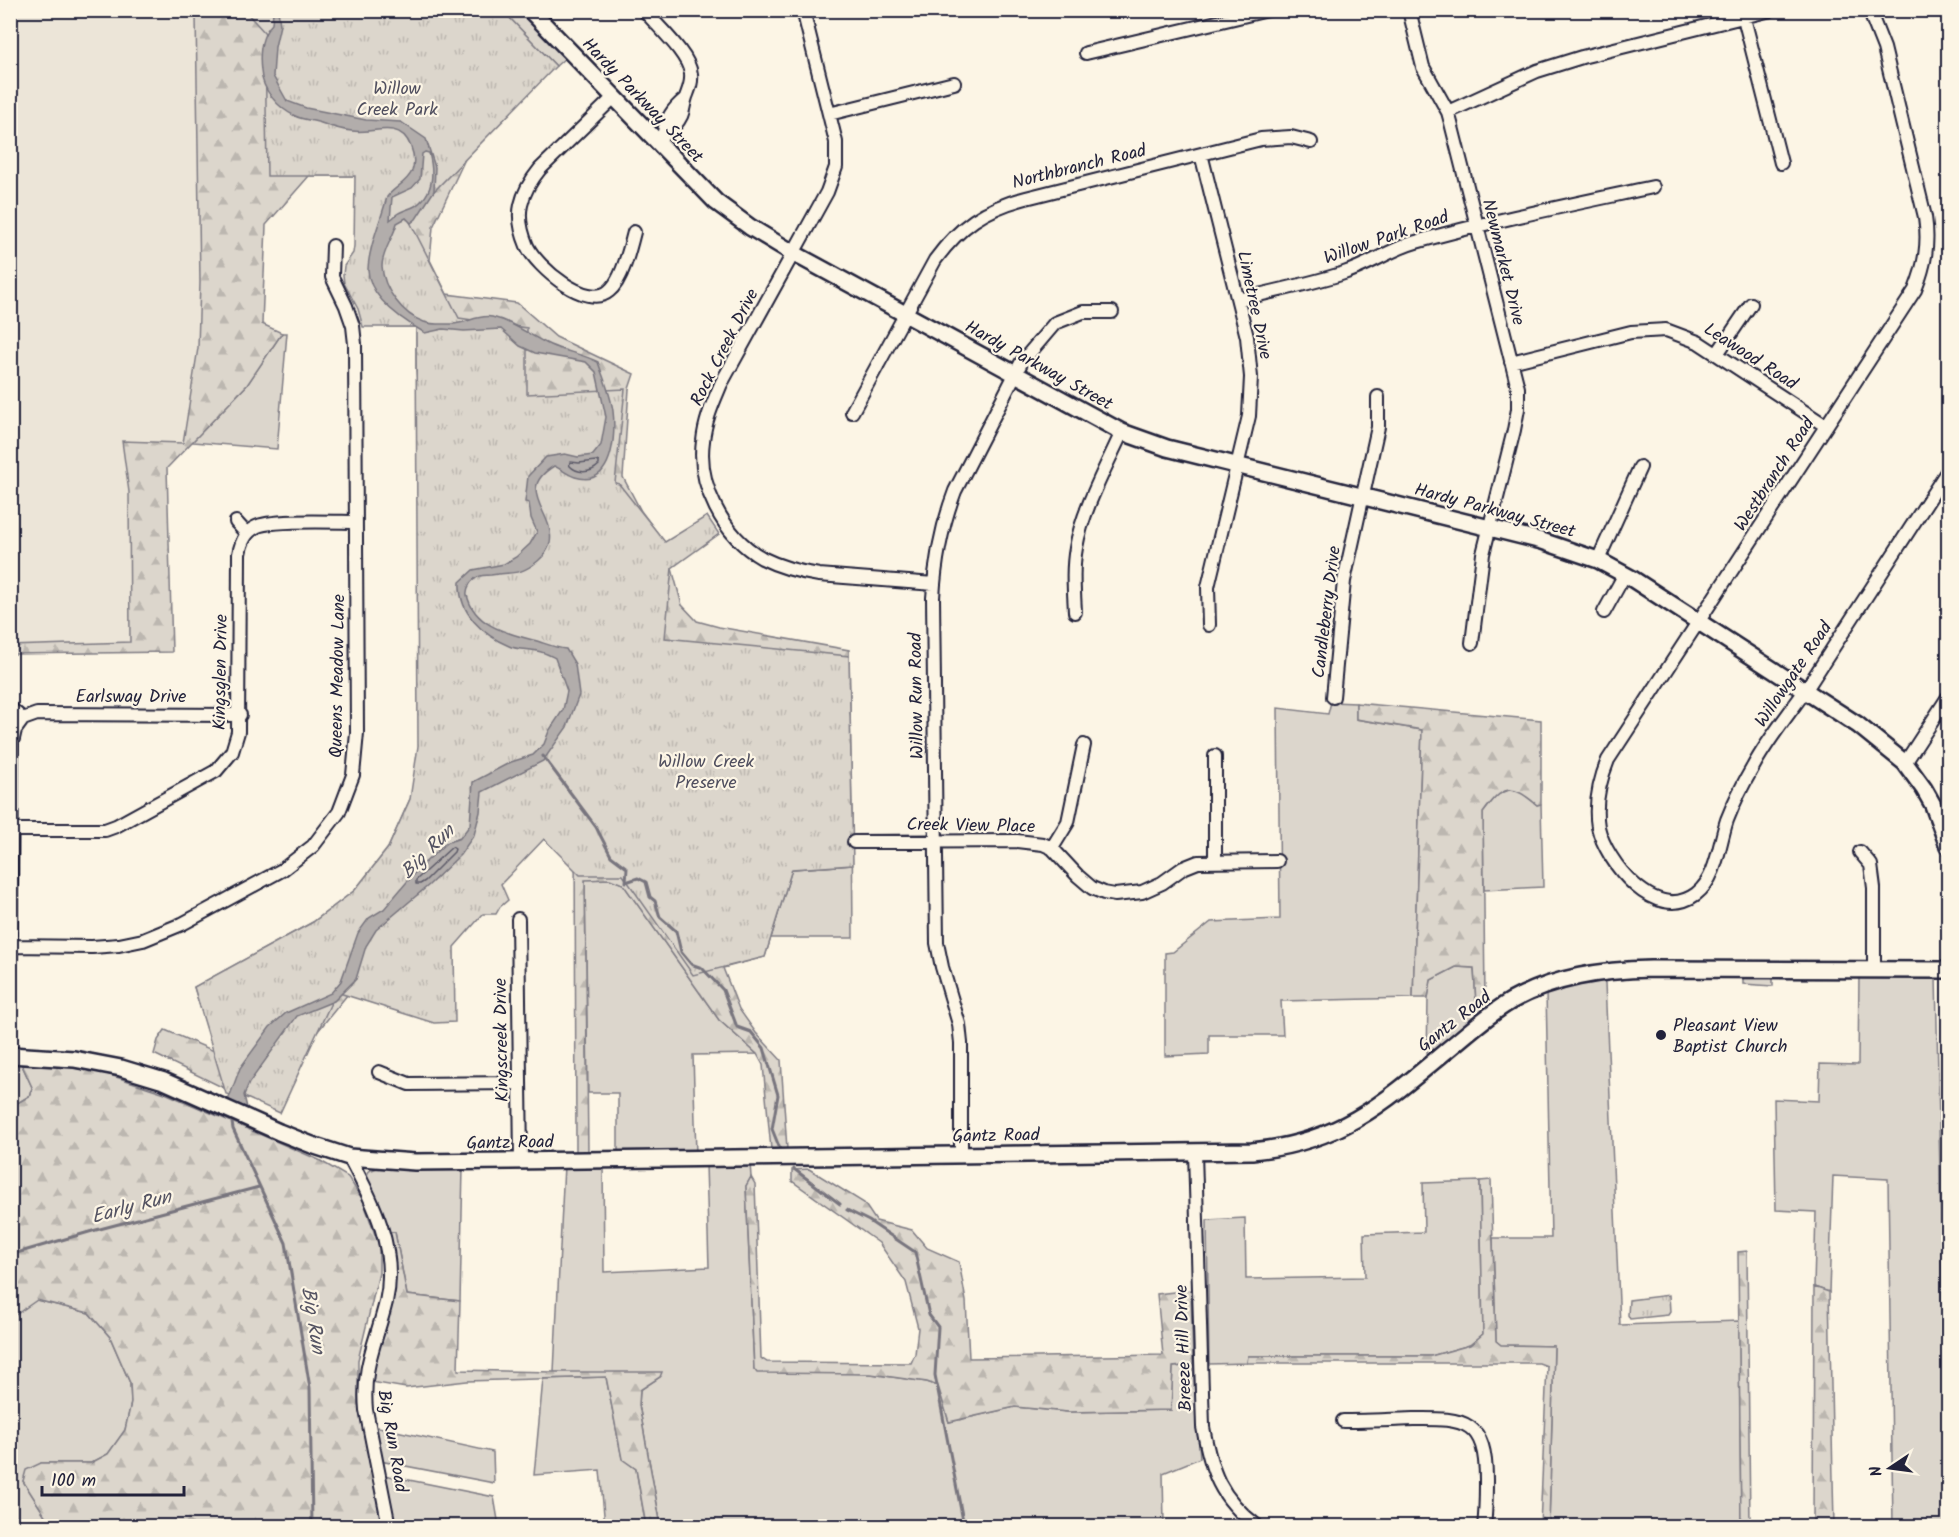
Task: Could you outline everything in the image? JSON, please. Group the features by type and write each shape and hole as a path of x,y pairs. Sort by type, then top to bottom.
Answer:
{"main road":[{"name":"Hardy Parkway Street","path":"530,10 614,97 660,136 716,202 750,227 793,253 1122,432 1167,448 1490,527 1542,541 1598,560 1625,574 1858,725 1905,764 1924,789 1948,846"},
{"name":"Gantz Road","path":"10,1055 74,1059 121,1068 164,1081 312,1145 349,1157 415,1161 521,1161 1195,1152 1268,1149 1305,1142 1359,1118 1389,1099 1494,1011 1523,995 1572,977 1611,971 1651,969 1948,970"}],"street":[{"path":"644,10 687,59 691,72 692,81 685,99 686,109 673,128 660,136"},
{"name":"Rock Creek Drive","path":"803,10 836,141 836,167 827,192 721,384 709,411 703,441 703,470 712,499 725,524 759,556 773,563 819,575 934,584"},
{"path":"1086,53 1268,10"},
{"name":"Newmarket Drive","path":"1409,10 1423,67 1448,112 1518,388 1518,409 1482,564 1472,643"},
{"path":"1448,112 1536,71 1582,57 1770,10"},
{"name":"Westbranch Road","path":"1682,900 1668,901 1651,897 1633,883 1602,841 1596,810 1598,790 1608,760 1915,290 1926,255 1926,217 1884,48 1869,10"},
{"path":"1744,18 1781,163"},
{"path":"829,114 954,83"},
{"path":"614,97 540,168 530,182 520,207 520,221 528,247 544,269 580,293 591,297 604,295 615,285 634,232"},
{"name":"Northbranch Road","path":"852,412 935,260 965,226 982,214 1004,204 1026,198 1261,139 1291,137 1311,142"},
{"name":"Limetree Drive","path":"1201,154 1247,337 1251,376 1249,416 1208,587 1209,626"},
{"name":"Willow Park Road","path":"1238,300 1346,272 1382,257 1394,249 1477,226 1653,187"},
{"name":"Queens Meadow Lane","path":"12,946 92,947 120,945 143,940 182,924 282,870 313,846 339,812 352,775 357,734 355,344 353,326 332,277 333,246"},
{"path":"1718,354 1751,304"},
{"name":"Willow Run Road","path":"961,1155 959,1024 937,943 934,584 944,528 955,491 1021,363 1055,323 1083,312 1112,312"},
{"name":"Leawood Road","path":"1511,362 1631,332 1666,330 1698,342 1718,354 1826,426"},
{"name":"Candleberry Drive","path":"1333,697 1344,581 1378,428 1378,397"},
{"path":"1075,612 1073,569 1081,525 1122,432"},
{"path":"1598,560 1640,467"},
{"name":"Willowgate Road","path":"1682,900 1697,894 1707,882 1739,792 1754,765 1805,691 1948,470"},
{"path":"236,522 248,534 256,526 272,523 356,522"},
{"name":"Kingsglen Drive","path":"12,830 105,830 216,771 224,763 236,743 240,715 239,554 244,538 248,534"},
{"path":"1604,612 1625,574"},
{"path":"1905,764 1948,698"},
{"path":"10,1036 12,743 15,730 23,719 11,709"},
{"name":"Earlsway Drive","path":"23,719 37,714 240,715"},
{"path":"1052,848 1068,822 1084,745"},
{"path":"1215,756 1215,861"},
{"name":"Creek View Place","path":"854,842 1017,841 1043,844 1052,848 1092,888 1115,895 1142,892 1161,884 1183,868 1198,862 1277,861"},
{"path":"1860,852 1871,865 1874,888 1874,969"},
{"name":"Kingscreek Drive","path":"518,919 521,1161"},
{"path":"379,1072 409,1083 520,1083"},
{"name":"Breeze Hill Drive","path":"1195,1152 1203,1427 1208,1459 1220,1486 1244,1516 1257,1527"},
{"name":"Big Run Road","path":"349,1157 367,1190 382,1227 388,1252 388,1288 367,1369 365,1392 366,1410 389,1527"},
{"path":"1343,1421 1446,1418 1465,1424 1473,1430 1479,1438 1486,1457 1484,1527"}],"shaded area":[{"path":"174,10 196,14 200,282 198,348 183,443 122,441 129,492 130,642 11,646 10,11"}],"green space":[{"name":"Willow Creek Preserve","path":"174,11 335,11 466,157 433,227 430,260 447,294 517,303 556,337 634,374 629,389 623,477 641,511 665,543 682,605 697,621 719,627 849,650 852,816 778,857 853,865 792,869 765,957 723,968 739,1009 756,1033 781,1060 787,1149 771,1149 763,1065 757,1054 719,1020 623,884 610,879 585,880 588,1152 576,1153 575,822 563,796 356,984 276,1083 232,1092 154,1054 158,1040 165,1030 214,1051 194,987 313,922 355,890 388,848 410,799 452,785 416,369 416,327 387,327 355,176 309,176 266,225 262,324 282,333 247,385 167,468 172,652 11,654 10,646 130,642 129,492 122,441 183,443 198,348 200,282 196,15"},
{"name":"Willow Creek Park","path":"245,11 503,11 556,66 408,218 459,318 527,328 527,394 625,389 615,483 619,484 665,542 707,516 719,534 672,568 665,638 849,656 853,865 792,869 765,957 693,975 623,875 580,875 544,839 501,884 508,900 496,914 483,914 454,947 455,1022 434,1023 336,992 280,1113 233,1092 230,1095 226,1094 194,987 313,922 355,890 388,848 410,799 418,746 416,327 363,327 358,309 344,283 344,266 353,253 354,246 355,176 267,176 265,33"},
{"path":"503,11 519,11 565,58 556,66"},
{"path":"282,333 287,333 277,449 192,442 247,385"},
{"path":"1331,702 1356,703 1356,719 1422,730 1413,998 1281,1001 1283,1035 1209,1035 1209,1054 1165,1056 1165,953 1173,952 1211,922 1280,919 1278,708 1328,714"},
{"path":"1356,703 1541,720 1541,804 1537,805 1520,793 1508,790 1496,797 1483,813 1485,1001 1476,1003 1474,968 1456,967 1431,980 1428,998 1413,998 1422,730 1356,719"},
{"path":"1509,790 1520,791 1537,805 1541,804 1543,887 1484,890 1483,813 1497,795"},
{"path":"852,816 853,938 771,938 791,869 852,865"},
{"path":"585,879 610,879 623,884 719,1020 757,1054 693,1055 696,1154 618,1155 618,1093 588,1093"},
{"path":"1456,967 1474,968 1476,1002 1485,1001 1486,1012 1427,1060 1428,998 1431,980"},
{"path":"1743,975 1773,975 1773,986 1743,984"},
{"path":"1859,976 1936,976 1947,1526 1893,1526 1888,1179 1833,1176 1829,1292 1814,1287 1816,1212 1776,1210 1774,1099 1819,1101 1820,1064 1858,1065"},
{"path":"1598,979 1605,983 1620,1325 1739,1321 1741,1526 1549,1526 1554,1346 1501,1345 1496,1341 1493,1238 1551,1238 1546,991"},
{"path":"11,1063 21,1063 32,1087 31,1095 11,1107"},
{"path":"21,1063 62,1066 104,1073 165,1093 319,1160 348,1177 363,1200 379,1246 379,1273 358,1360 358,1403 380,1526 48,1526 46,1517 23,1481 26,1470 41,1463 91,1463 108,1454 125,1430 131,1403 130,1383 110,1337 89,1313 37,1300 11,1318 11,1107 31,1095 32,1087"},
{"path":"750,1163 751,1177 746,1186 754,1369 871,1374 927,1382 938,1386 949,1422 1015,1407 1068,1412 1171,1410 1173,1367 1193,1365 1200,1458 1163,1473 1164,1526 661,1526 639,1405 640,1390 660,1377 554,1372 564,1165 603,1165 604,1272 709,1267 706,1164"},
{"path":"380,1167 463,1168 460,1301 407,1295 395,1232 387,1232 366,1177 369,1171"},
{"path":"809,1169 864,1203 876,1221 912,1230 927,1248 959,1262 966,1301 969,1358 1163,1355 1157,1294 1191,1290 1193,1365 1173,1367 1171,1410 1068,1412 1015,1407 949,1422 938,1386 927,1382 871,1374 757,1373 754,1369 746,1186 751,1177 755,1184 761,1358 767,1362 911,1363 915,1354 918,1328 906,1282 879,1243 792,1181 792,1170"},
{"path":"1491,1180 1496,1341 1501,1345 1554,1346 1549,1526 1540,1526 1547,1366 1539,1363 1247,1363 1248,1356 1431,1356 1470,1345 1483,1334 1480,1181"},
{"path":"1480,1181 1483,1334 1470,1345 1431,1356 1248,1356 1247,1363 1209,1364 1207,1220 1245,1218 1246,1279 1365,1277 1364,1234 1424,1232 1423,1183"},
{"path":"387,1232 395,1232 407,1295 460,1301 458,1370 662,1372 660,1377 640,1390 639,1405 661,1526 646,1526 636,1469 622,1459 606,1377 467,1381 406,1388 371,1382 390,1273"},
{"path":"1747,1251 1750,1526 1741,1526 1738,1252"},
{"path":"1814,1287 1829,1292 1834,1526 1813,1526"},
{"path":"1669,1295 1670,1312 1668,1315 1630,1319 1629,1300"},
{"path":"36,1300 89,1313 110,1337 130,1383 131,1403 125,1430 108,1454 91,1463 41,1463 23,1481 46,1517 48,1526 11,1526 10,1318"},
{"path":"1945,1319 1948,1320 1948,1526 1947,1526"},
{"path":"606,1377 622,1458 636,1469 646,1526 605,1526 600,1470 534,1475 543,1379"},
{"path":"378,1427 493,1452 494,1483 380,1461 374,1433"},
{"path":"384,1475 494,1497 499,1526 393,1526"}],"water":[{"path":"278,10 280,25 275,47 273,76 287,101 306,108 366,120 401,122 426,139 435,167 434,191 416,219 411,223 406,218 397,223 382,266 386,283 395,300 409,314 424,322 452,324 487,316 492,317 515,326 550,345 598,362 612,405 614,433 605,468 597,475 588,479 575,477 554,466 542,475 537,484 536,493 550,532 550,543 542,557 520,571 479,576 471,582 467,590 471,606 486,623 507,633 566,649 575,664 579,695 567,727 543,761 482,792 474,835 460,855 376,930 366,946 356,979 334,1001 297,1016 249,1083 244,1095 247,1108 242,1113 226,1106 240,1068 270,1027 286,1013 331,993 341,981 358,933 369,918 384,909 417,870 446,843 460,838 470,825 473,782 511,762 533,755 544,744 549,731 563,710 567,691 555,658 540,651 512,647 490,636 474,622 463,604 460,582 473,570 504,564 530,544 537,532 531,518 529,503 525,502 528,476 546,457 565,454 578,457 593,455 601,445 606,417 596,372 586,362 535,353 520,346 501,329 464,331 443,329 425,333 398,315 380,298 374,289 368,269 371,251 387,197 407,179 412,171 414,159 411,146 404,136 393,130 340,129 298,117 277,103 264,85 260,65 262,45 265,34 272,24 273,11","holes":["429,153 432,175 426,195 415,206 390,220 392,197 412,188 420,179 422,154"]}],"waterway":[{"path":"543,756 596,827 611,856 627,868 626,882 638,878 646,882 650,897 655,901 660,917 676,931 681,952 691,964 702,968 723,990 737,1027 751,1032 764,1048 778,1095 772,1129 780,1149"},
{"name":"Big Run","path":"231,1116 233,1129 286,1243 310,1388 312,1526"},
{"path":"794,1169 840,1204"},
{"name":"Early Run","path":"10,1255 259,1187"},
{"path":"847,1210 869,1221 915,1252 929,1315 938,1327 935,1375 964,1526"}],"place":[{"name":"Pleasant View Baptist Church","path":"1661,1035"}]}
